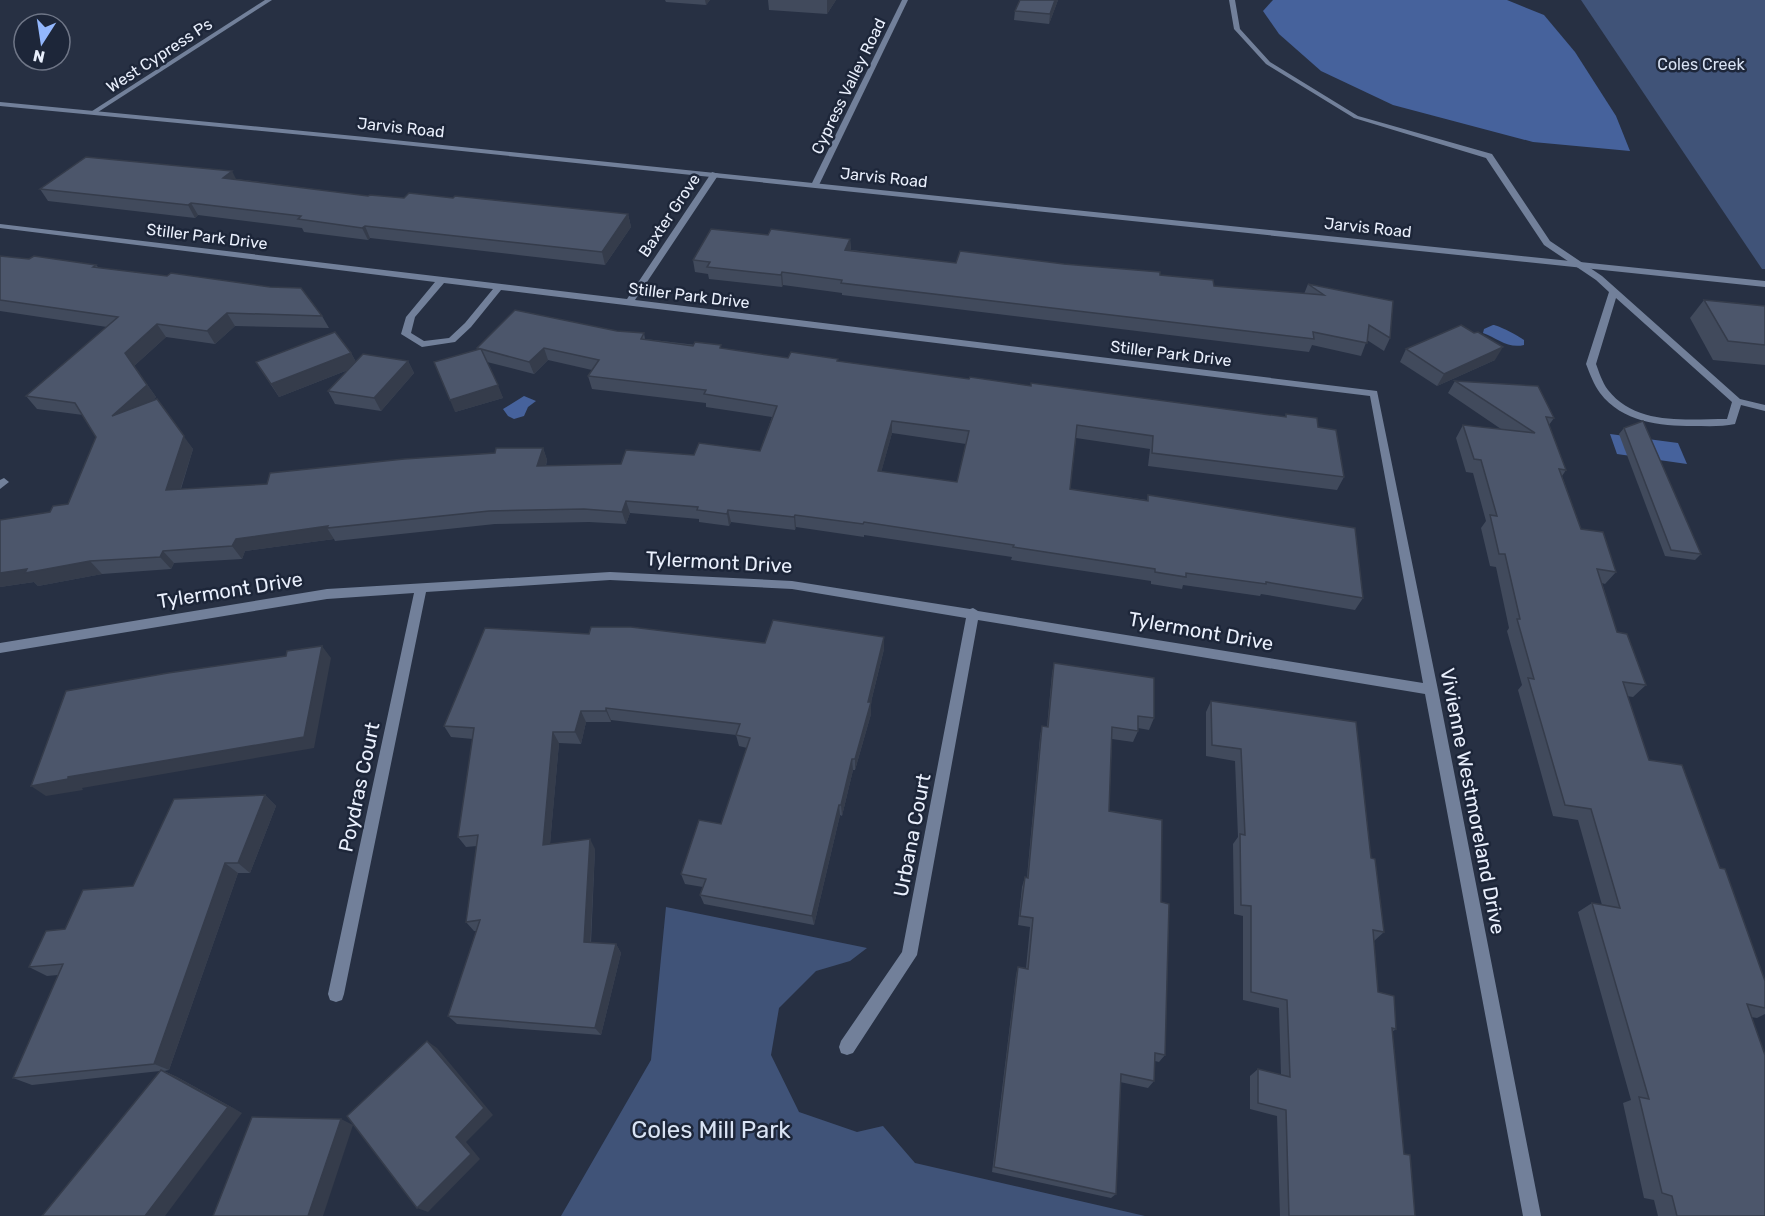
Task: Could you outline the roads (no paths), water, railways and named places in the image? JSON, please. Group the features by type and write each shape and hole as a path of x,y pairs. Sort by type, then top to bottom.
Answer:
{"street":[{"name":"West Cypress Ps","path":"93,113 270,0"},
{"name":"Cypress Valley Road","path":"815,185 906,0"},
{"path":"1232,0 1237,29 1268,63 1356,117 1490,156 1547,243 1614,291 1737,401 1765,408"},
{"name":"Jarvis Road","path":"0,104 715,174 1765,284"},
{"name":"Baxter Grove","path":"629,303 715,174"},
{"name":"Stiller Park Drive","path":"0,226 1374,393"},
{"path":"442,279 411,317 406,334 422,344 452,340 468,326 499,287"},
{"path":"1614,291 1591,364 1603,392 1620,408 1639,418 1671,422 1731,422 1737,401"},
{"name":"Vivienne Westmoreland Drive","path":"1374,393 1532,1216"},
{"name":"Tylermont Drive","path":"0,648 327,594 610,576 792,585 1432,690"},
{"name":"Poydras Court","path":"336,994 421,588"},
{"name":"Urbana Court","path":"847,1047 909,955 973,613"}],"park label":[{"name":"Coles Creek","path":"1701,64"},
{"name":"Coles Mill Park","path":"711,1130"}]}
